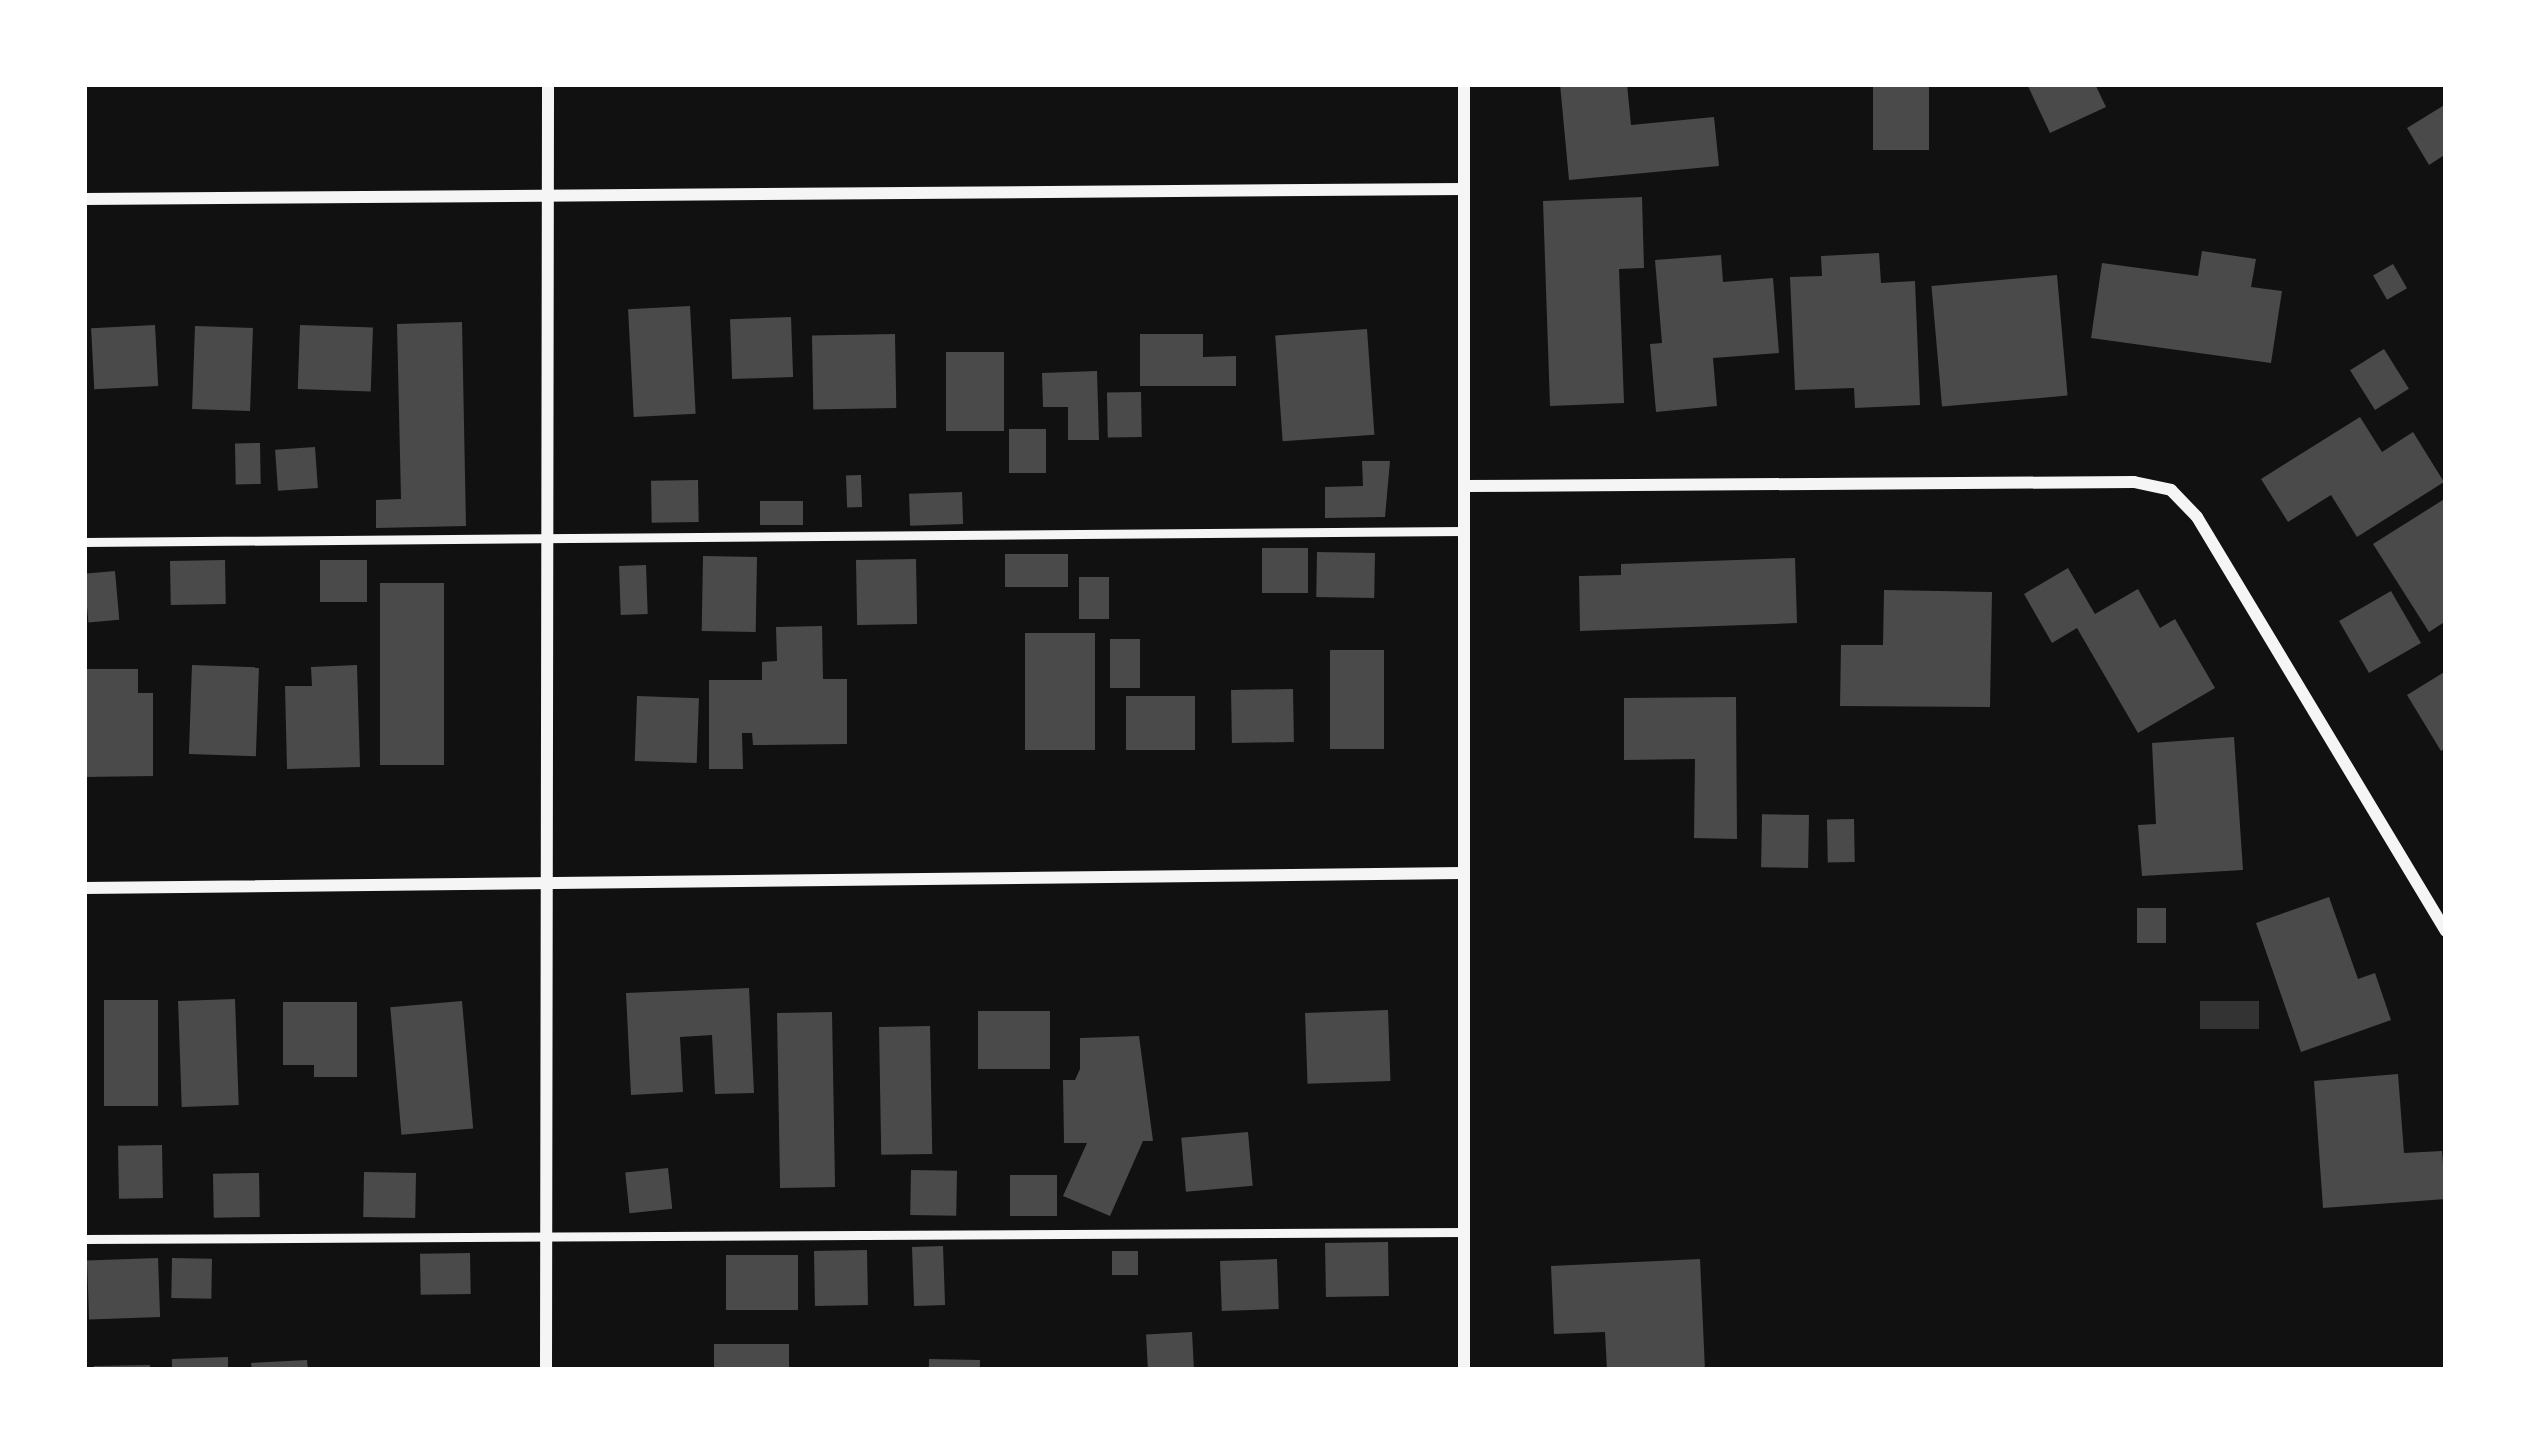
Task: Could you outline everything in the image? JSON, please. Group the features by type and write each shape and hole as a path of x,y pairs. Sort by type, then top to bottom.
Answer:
{"street":[{"path":"546,1370 548,84"},
{"path":"1463,1370 1464,84"},
{"path":"84,199 1464,189"},
{"path":"1464,486 2134,482 2171,490 2197,518 2446,931"},
{"path":"84,888 1463,873"}],"lane":[{"path":"84,542 1464,532"},
{"path":"84,1239 1463,1232"}],"shaded area":[{"path":"2200,1001 2259,1001 2259,1029 2200,1029"}],"building":[{"path":"1560,84 1627,84 1631,125 1714,117 1719,166 1569,180"},
{"path":"2027,84 2095,84 2106,107 2050,133"},
{"path":"1873,85 1929,85 1929,150 1873,150"},
{"path":"2446,104 2446,154 2429,165 2407,128"},
{"path":"1642,197 1644,268 1619,269 1624,403 1550,406 1543,201"},
{"path":"2202,251 2256,259 2251,287 2282,291 2271,363 2091,338 2102,263 2198,276"},
{"path":"1879,253 1881,283 1915,281 1920,405 1855,408 1854,388 1795,390 1790,277 1822,276 1821,256"},
{"path":"1721,255 1723,282 1773,278 1779,353 1713,358 1717,406 1656,412 1650,344 1662,343 1655,260"},
{"path":"2393,264 2407,288 2387,300 2373,276"},
{"path":"2057,275 2068,396 1942,407 1931,286"},
{"path":"690,306 696,414 634,417 628,309"},
{"path":"791,317 793,377 732,379 730,319"},
{"path":"462,322 466,526 376,528 376,500 401,499 397,324"},
{"path":"155,325 158,386 94,389 91,328"},
{"path":"300,325 373,328 371,392 298,389"},
{"path":"195,326 253,328 250,411 192,409"},
{"path":"1367,329 1374,435 1283,441 1275,335"},
{"path":"895,334 896,408 813,409 812,335"},
{"path":"1140,334 1203,334 1203,357 1236,356 1236,386 1140,386"},
{"path":"2384,349 2409,389 2375,410 2350,370"},
{"path":"946,352 1004,352 1004,431 946,431"},
{"path":"1097,371 1099,440 1068,440 1068,407 1043,407 1042,373"},
{"path":"1141,392 1142,437 1108,438 1107,393"},
{"path":"2360,417 2382,452 2413,432 2444,482 2357,537 2331,495 2288,522 2261,479"},
{"path":"1009,429 1046,429 1046,473 1009,473"},
{"path":"235,443 260,443 261,484 236,484"},
{"path":"315,447 318,488 278,491 275,450"},
{"path":"1362,461 1390,461 1385,517 1325,518 1325,487 1363,486"},
{"path":"861,475 862,507 847,508 846,476"},
{"path":"698,480 699,522 652,523 651,481"},
{"path":"962,492 963,524 910,526 909,494"},
{"path":"2446,498 2446,621 2429,632 2373,544"},
{"path":"760,501 803,501 803,525 760,525"},
{"path":"1262,548 1308,548 1308,593 1262,593"},
{"path":"1317,552 1375,553 1374,598 1316,597"},
{"path":"1005,554 1068,554 1068,587 1005,587"},
{"path":"703,556 757,557 756,632 702,631"},
{"path":"1795,558 1797,623 1580,631 1579,576 1621,575 1621,564"},
{"path":"916,559 917,624 857,625 856,560"},
{"path":"225,560 226,604 171,605 170,561"},
{"path":"320,560 367,560 367,602 320,602"},
{"path":"646,565 648,614 621,615 619,566"},
{"path":"2068,568 2095,614 2138,589 2160,628 2175,619 2215,688 2138,733 2077,628 2052,643 2024,594"},
{"path":"115,571 119,620 88,623 84,574"},
{"path":"1079,577 1109,577 1109,619 1079,619"},
{"path":"380,583 444,583 444,765 380,765"},
{"path":"1884,590 1992,592 1990,707 1840,706 1841,645 1883,645"},
{"path":"2391,591 2421,643 2369,673 2339,621"},
{"path":"822,626 823,679 847,679 847,744 753,745 752,733 742,733 743,769 709,769 709,680 762,680 762,662 777,661 776,627"},
{"path":"1025,633 1095,633 1095,750 1025,750"},
{"path":"1110,639 1140,639 1140,688 1110,688"},
{"path":"1330,650 1384,650 1384,749 1330,749"},
{"path":"192,665 259,667 256,756 189,754"},
{"path":"357,665 360,767 287,769 285,686 312,686 311,667"},
{"path":"84,669 138,669 138,693 153,693 153,776 84,777"},
{"path":"2446,671 2446,748 2441,751 2407,695"},
{"path":"1293,689 1294,742 1232,743 1231,690"},
{"path":"637,696 699,698 697,763 635,761"},
{"path":"1126,696 1195,696 1195,750 1126,750"},
{"path":"1736,697 1737,839 1694,838 1695,759 1624,760 1624,698"},
{"path":"2234,737 2243,870 2142,876 2138,825 2156,824 2152,743"},
{"path":"1762,814 1809,815 1808,868 1761,867"},
{"path":"1827,819 1854,819 1855,862 1828,862"},
{"path":"2329,897 2358,979 2375,973 2391,1020 2301,1052 2256,923"},
{"path":"2137,908 2166,908 2166,943 2137,943"},
{"path":"749,988 754,1093 715,1094 712,1035 680,1037 683,1092 631,1095 626,993"},
{"path":"235,999 239,1105 182,1107 178,1001"},
{"path":"104,1000 158,1000 158,1106 104,1106"},
{"path":"462,1001 473,1129 401,1135 390,1007"},
{"path":"283,1002 357,1002 357,1077 314,1077 314,1065 283,1065"},
{"path":"1388,1010 1390,1081 1308,1084 1305,1013"},
{"path":"978,1011 1050,1011 1050,1069 978,1069"},
{"path":"832,1012 835,1187 780,1188 777,1013"},
{"path":"930,1026 932,1154 881,1155 879,1027"},
{"path":"1139,1036 1153,1141 1143,1141 1110,1216 1063,1196 1087,1143 1064,1143 1063,1080 1075,1080 1080,1069 1080,1038"},
{"path":"2398,1074 2404,1153 2442,1151 2446,1199 2323,1208 2314,1081"},
{"path":"1248,1132 1253,1186 1186,1192 1181,1138"},
{"path":"162,1145 163,1198 119,1199 118,1146"},
{"path":"668,1168 672,1209 630,1213 625,1172"},
{"path":"911,1170 957,1171 956,1216 910,1215"},
{"path":"364,1172 416,1173 415,1218 363,1217"},
{"path":"259,1173 260,1217 214,1218 213,1174"},
{"path":"1010,1175 1057,1175 1057,1216 1010,1216"},
{"path":"1388,1242 1389,1296 1326,1297 1325,1243"},
{"path":"943,1246 945,1305 914,1306 912,1247"},
{"path":"867,1250 868,1305 815,1306 814,1251"},
{"path":"1112,1251 1138,1251 1138,1275 1112,1275"},
{"path":"470,1253 471,1294 421,1295 420,1254"},
{"path":"726,1255 798,1255 798,1310 726,1310"},
{"path":"158,1258 160,1317 89,1319 87,1260"},
{"path":"172,1258 212,1259 211,1299 171,1298"},
{"path":"1277,1259 1279,1309 1222,1311 1220,1261"},
{"path":"1700,1259 1705,1370 1607,1370 1605,1332 1554,1334 1551,1266"},
{"path":"1192,1332 1194,1370 1148,1370 1146,1334"},
{"path":"714,1344 789,1344 789,1370 714,1370"},
{"path":"228,1357 228,1370 172,1370 172,1359"},
{"path":"929,1359 980,1360 980,1370 929,1370"},
{"path":"307,1360 308,1370 252,1370 251,1363"},
{"path":"150,1365 150,1370 94,1370 94,1366"}]}
